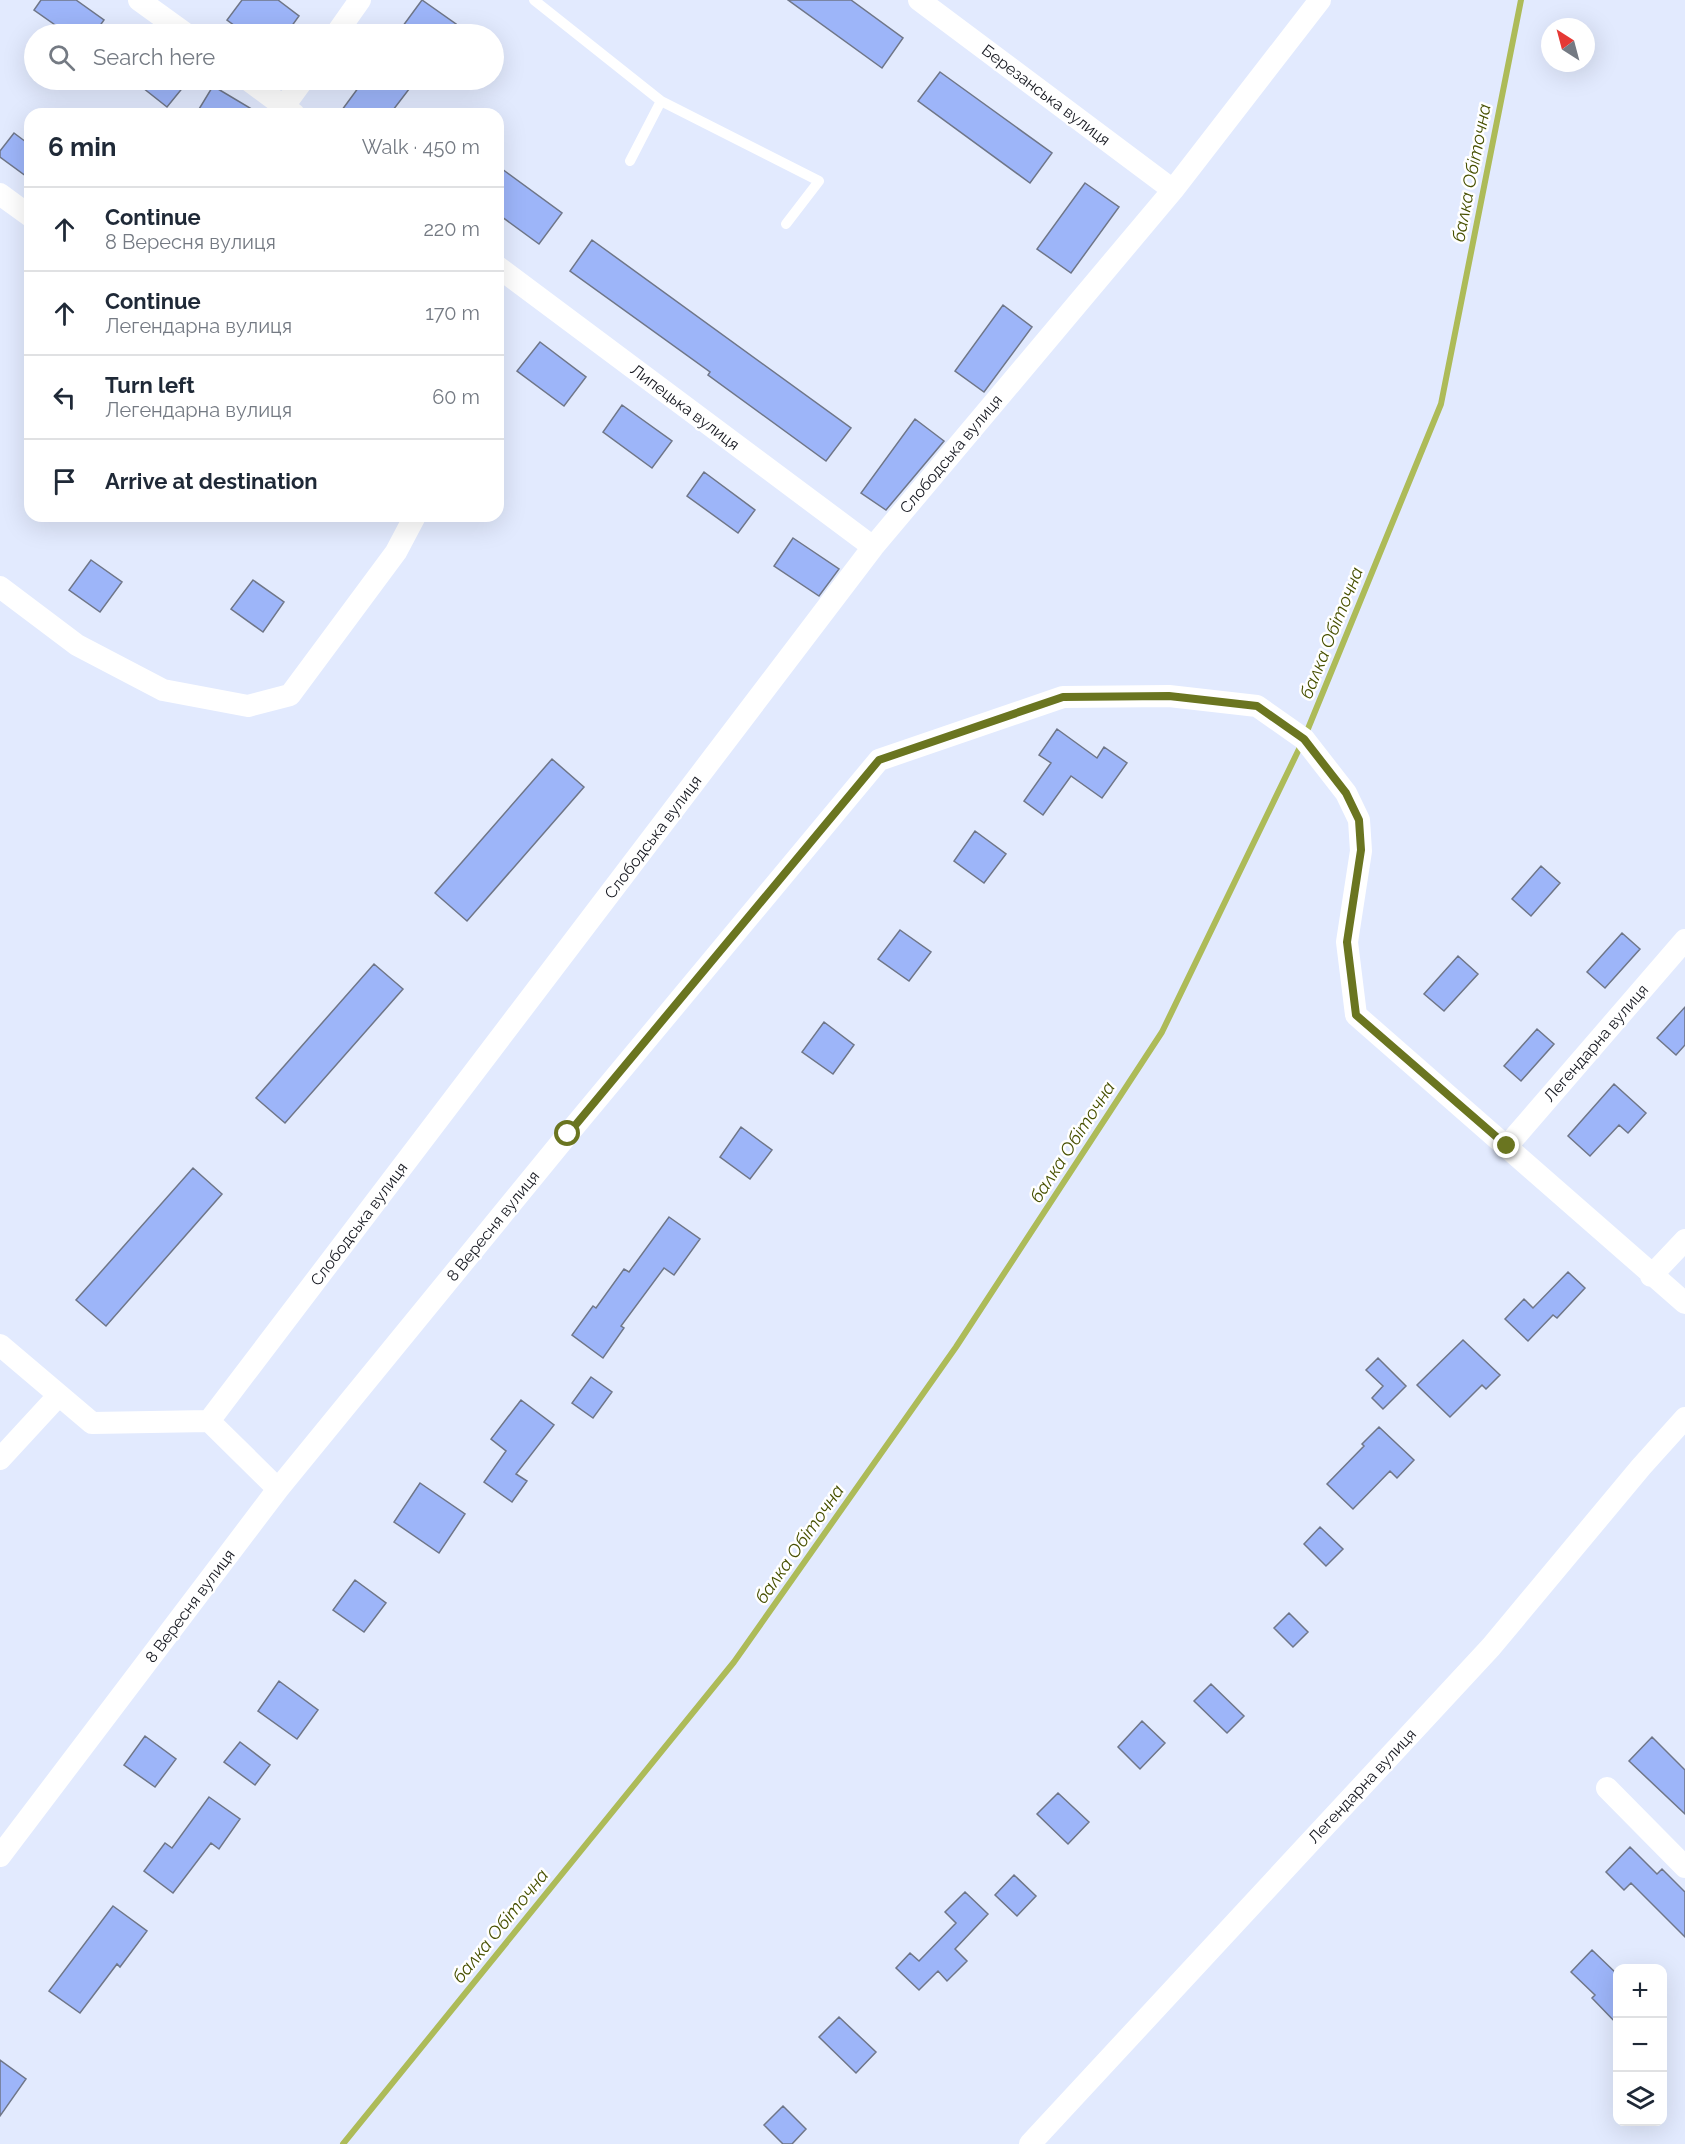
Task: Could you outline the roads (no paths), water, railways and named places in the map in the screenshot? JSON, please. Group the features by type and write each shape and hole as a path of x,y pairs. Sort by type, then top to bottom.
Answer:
{"street":[{"path":"139,0 172,24"},
{"path":"343,24 360,0"},
{"name":"Березанська вулиця","path":"919,0 1173,190"},
{"name":"Слободська вулиця","path":"209,1421 873,547 1173,190 1320,0"},
{"path":"262,90 286,108"},
{"path":"290,108 298,90"},
{"path":"0,194 24,212"},
{"name":"Липецька вулиця","path":"504,271 873,547"},
{"path":"0,587 77,645 163,690 248,706 290,695 396,552 412,522"},
{"name":"8 Вересня вулиця","path":"0,1856 278,1489 568,1134 879,760 1063,697 1169,696 1257,706 1304,739 1346,793 1359,820 1361,850 1347,942 1356,1015 1507,1146"},
{"name":"Легендарна вулиця","path":"1507,1146 1685,940"},
{"path":"1507,1146 1651,1276 1685,1303"},
{"path":"1651,1276 1685,1240"},
{"path":"0,1345 93,1424 209,1421 278,1489"},
{"path":"0,1459 59,1395"},
{"name":"Легендарна вулиця","path":"1030,2144 1491,1647 1641,1467 1685,1418"},
{"path":"1607,1788 1685,1867"}],"lane":[{"path":"534,0 661,101 819,181 786,224"},
{"path":"630,161 661,101"}],"waterway":[{"name":"балка Обіточна","path":"1305,736 1441,404 1521,0"},
{"name":"балка Обіточна","path":"343,2144 734,1662 956,1347 1162,1032 1301,745"}]}
